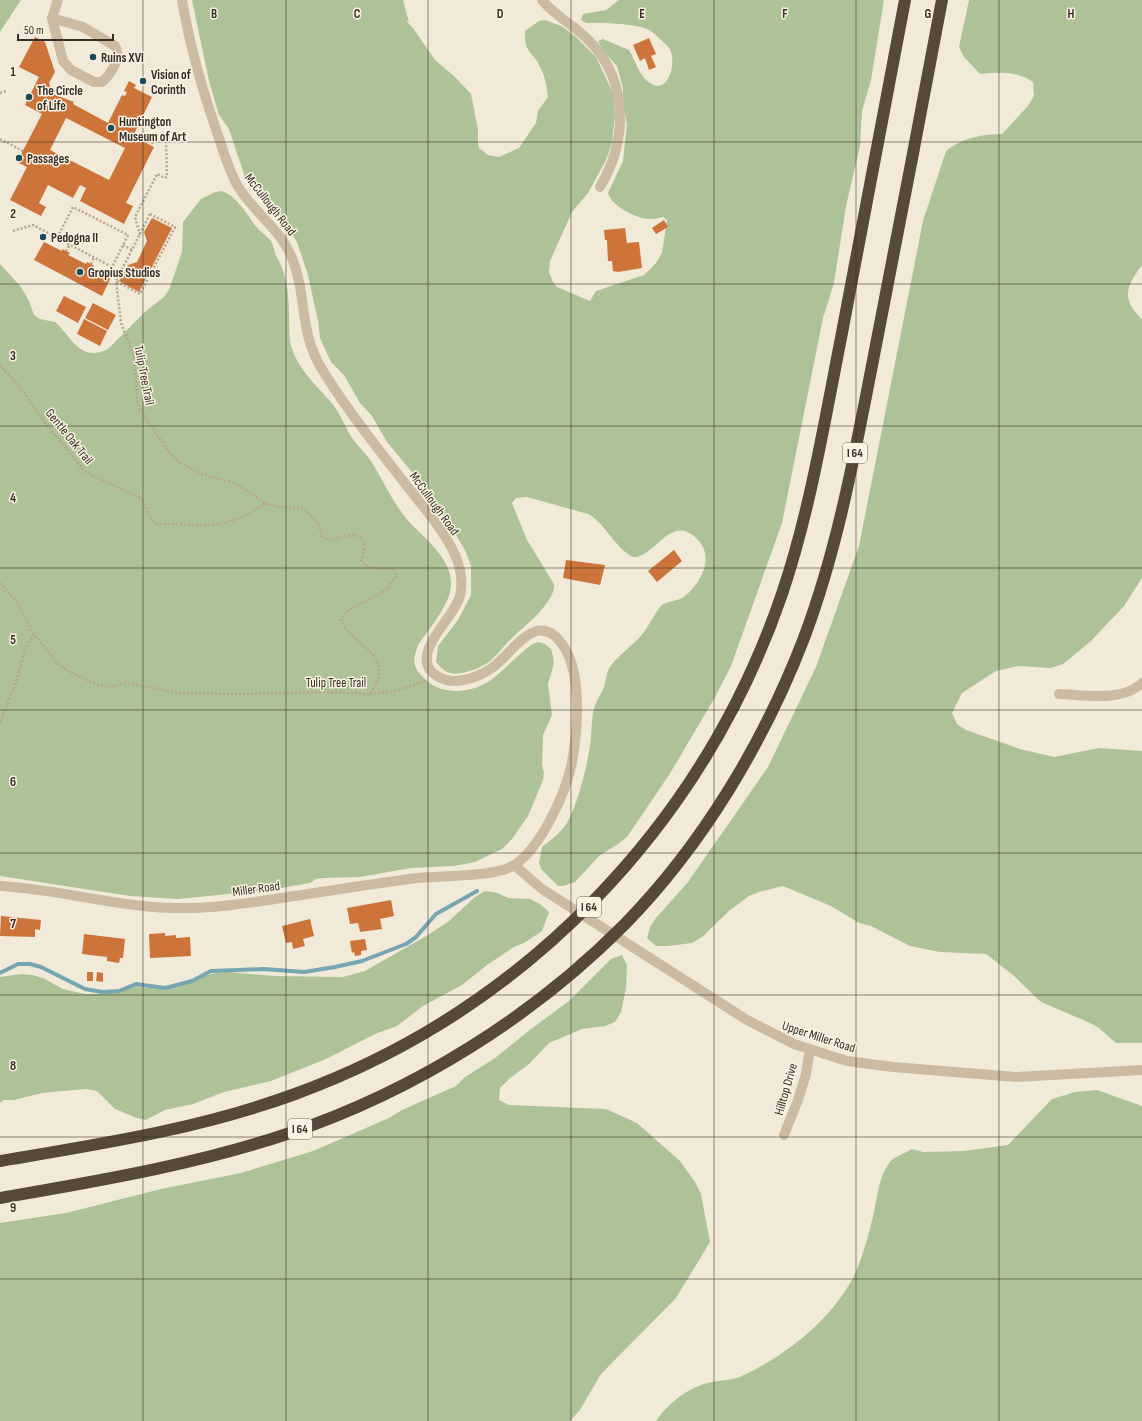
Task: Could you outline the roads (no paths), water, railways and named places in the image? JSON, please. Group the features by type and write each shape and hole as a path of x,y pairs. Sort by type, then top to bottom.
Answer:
{"highway":[{"name":"I 64","path":"0,1161 172,1130 257,1107 298,1093 385,1054 424,1034 503,981 534,956 593,903 639,851 682,792 712,747 740,696 765,641 783,592 816,465 905,0"},
{"name":"I 64","path":"0,1198 112,1178 205,1158 292,1132 377,1098 458,1054 538,1000 625,924 670,871 702,828 735,778 759,736 793,663 823,584 854,460 942,0"}],"street":[{"path":"52,18 83,28 115,46 118,55 106,78 102,82 94,82 67,67 59,46 52,18 58,0"},
{"name":"McCullough Road","path":"182,0 202,88 228,164 240,189 277,231 292,256 299,282 306,331 315,358 340,396 444,536 459,564 462,584 459,598 451,615 428,649 426,657 429,668 439,678 446,680 473,678 485,673 497,664 522,638 529,633 538,631 553,636 564,646 568,654 575,682 576,701 576,735 570,770 558,802 547,823 530,849 514,865"},
{"path":"542,0 547,7 582,34 594,46 606,61 615,82 621,110 619,141 611,169 600,187"},
{"path":"1059,694 1115,695 1135,690 1142,683"},
{"name":"Miller Road","path":"0,886 135,905 195,908 245,903 417,878 492,873 514,865"},
{"name":"Upper Miller Road","path":"514,865 542,890 747,1020 777,1036 810,1049 847,1061 868,1064 1016,1077 1142,1070"},
{"name":"Hilltop Drive","path":"784,1135 798,1100 806,1074 807,1060 810,1049"}],"waterway":[{"path":"0,973 18,964 30,964 41,967 85,989 102,992 119,991 136,984 165,988 192,981 211,971 264,969 304,972 335,967 362,961 406,944 416,937 436,914 477,891"}],"place":[{"name":"Ruins XVI","path":"93,57"},
{"name":"Vision of Corinth","path":"143,81"},
{"name":"The Circle of Life","path":"29,97"},
{"name":"Huntington Museum of Art","path":"111,128"},
{"name":"Passages","path":"19,158"},
{"name":"Pedogna II","path":"43,237"},
{"name":"Gropius Studios","path":"80,272"}]}
